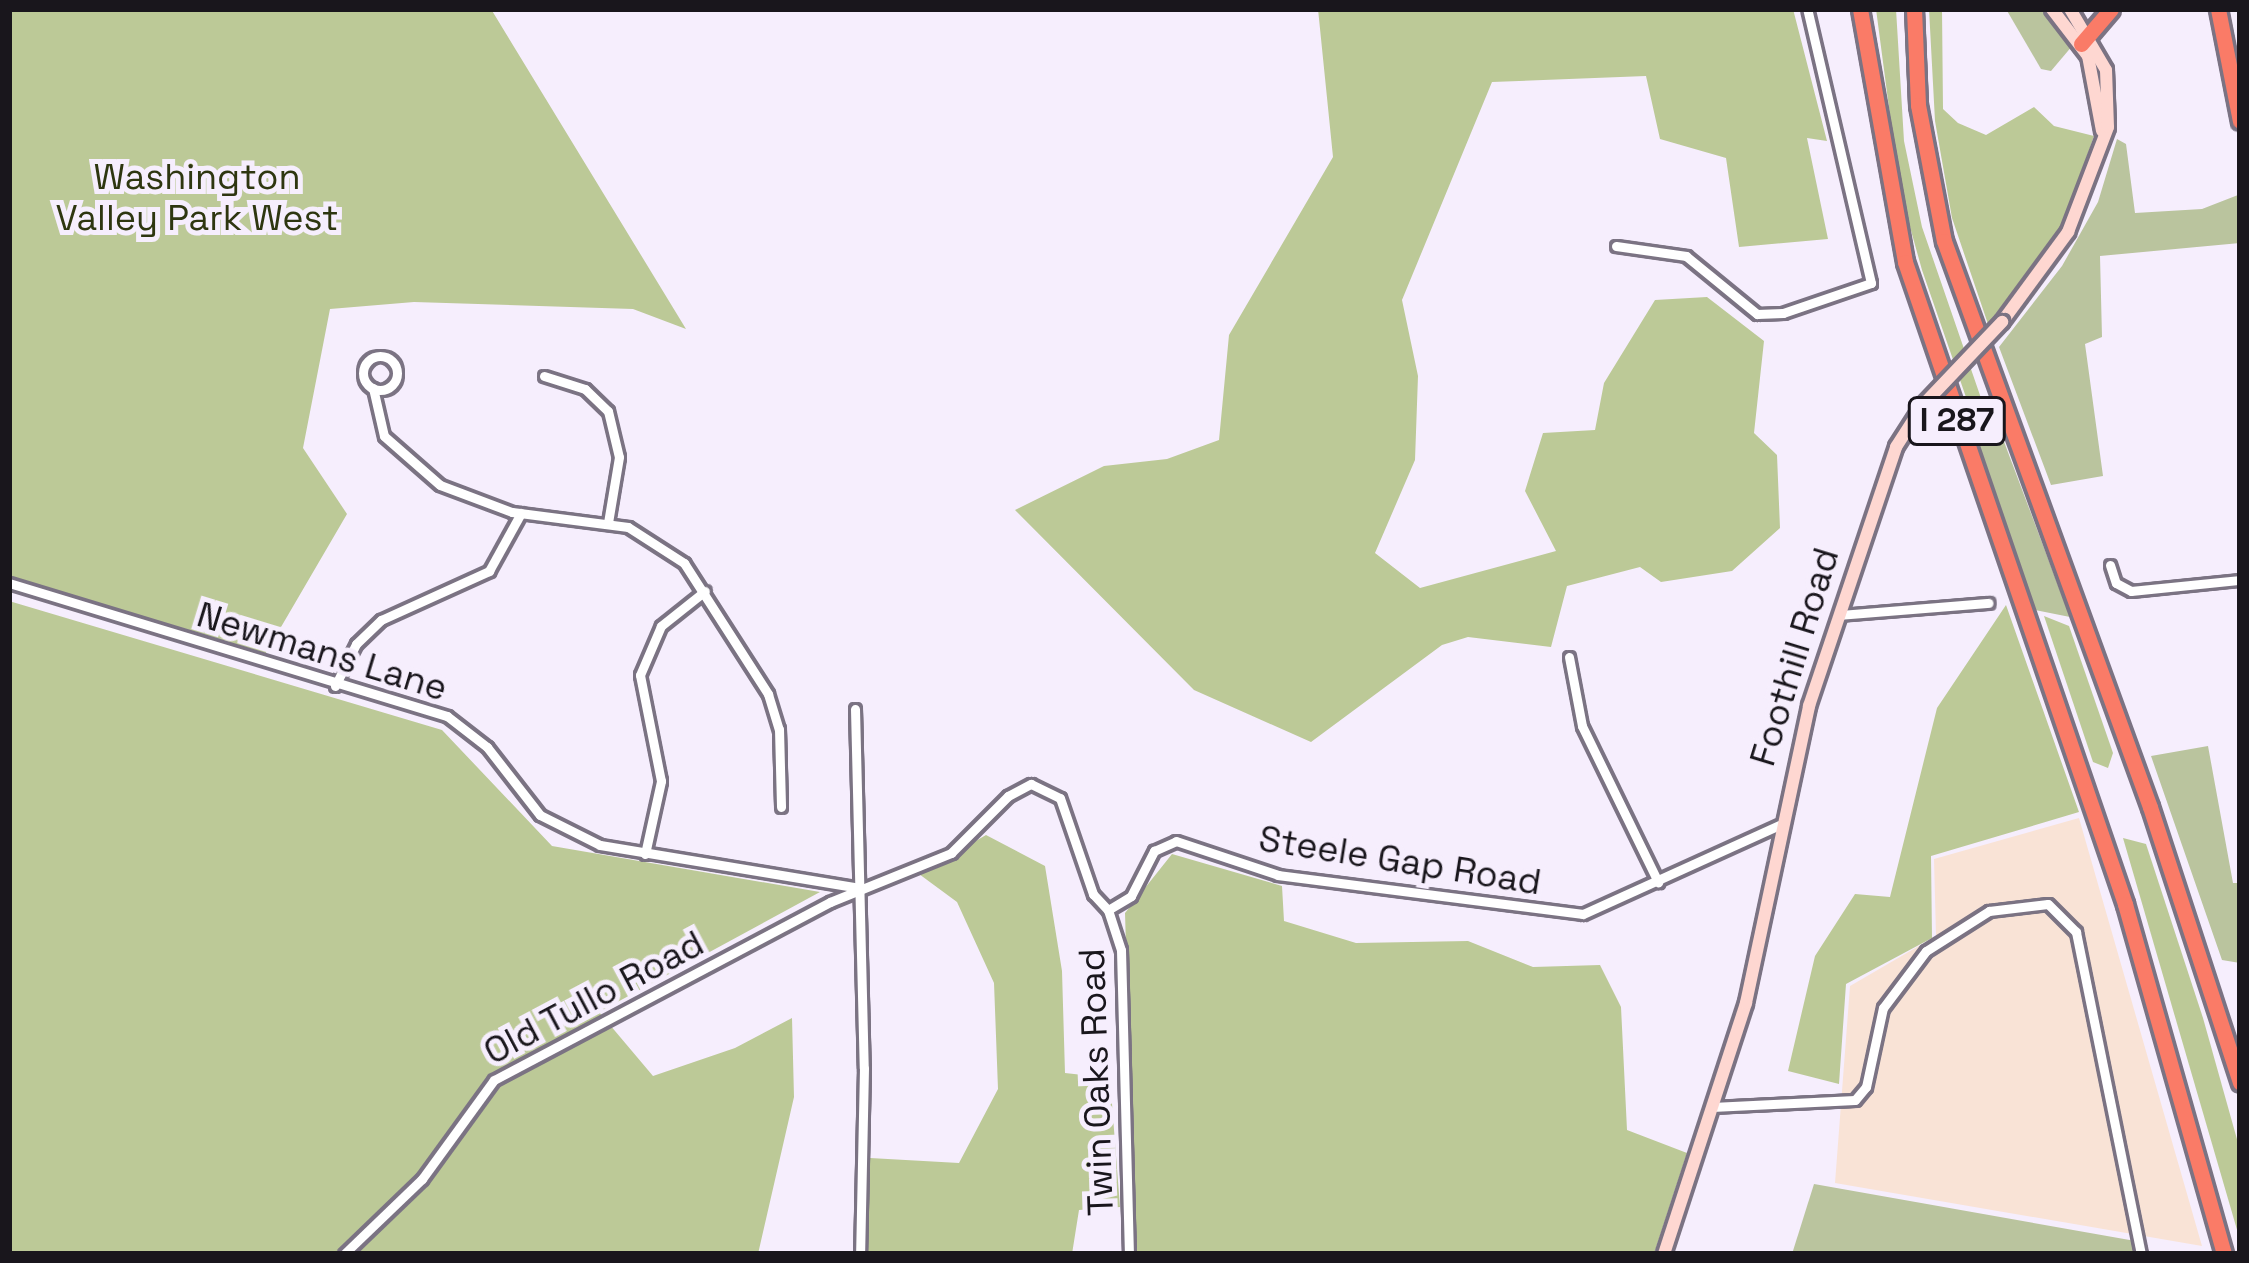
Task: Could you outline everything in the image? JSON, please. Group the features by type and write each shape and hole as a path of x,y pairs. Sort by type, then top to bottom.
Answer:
{"highway":[{"name":"I 287","path":"1860,9 1905,262 2126,904 2224,1254"},
{"name":"I 287","path":"1914,9 1918,105 1944,241 2150,807 2240,1083"},
{"path":"2086,38 2111,9"},
{"path":"2218,9 2240,121"}],"street":[{"path":"1616,246 1686,256 1757,314 1783,314 1871,283 1807,9"},
{"name":"Foothill Road","path":"2052,9 2086,38"},
{"name":"Foothill Road","path":"1664,1254 1746,1003 1779,825 1838,615 1896,447 1923,405 2002,322 2068,232 2103,135 2109,84 2070,9"},
{"path":"544,376 585,389 608,411 619,457 608,523"},
{"path":"373,388 377,423 411,466 460,495 521,513 608,523 666,547 705,591 776,716 782,807"},
{"path":"335,686 356,644 381,620 489,571 521,513"},
{"path":"2110,565 2116,583 2131,591 2240,580"},
{"name":"Newmans Lane","path":"9,583 335,686 448,716 487,747 517,794 558,828 645,854 861,888"},
{"path":"645,854 661,792 640,675 661,626 705,591"},
{"path":"1838,615 1989,603"},
{"path":"1569,657 1582,726 1658,882"},
{"path":"855,709 861,888 860,1254"},
{"path":"861,888 962,847 1008,796 1043,784 1060,797 1093,894 1108,910"},
{"name":"Steele Gap Road","path":"1108,910 1131,896 1154,850 1176,841 1278,875 1565,914 1594,912 1779,825"},
{"name":"Old Tullo Road","path":"344,1254 422,1179 494,1080 861,888"},
{"path":"1712,1107 1790,1106 1861,1094 1883,1008 1900,977 1939,941 2003,906 2048,904 2076,932 2141,1254"},
{"name":"Twin Oaks Road","path":"1108,910 1121,950 1129,1254"}],"shaded area":[{"path":"2079,818 2202,1246 1835,1183 1850,986 1936,936 1934,859"}],"green space":[{"name":"Washington Valley Park West","path":"9,9 491,9 686,329 633,309 414,302 330,309 303,448 347,514 260,663 9,583"},
{"path":"1318,9 1793,9 1827,141 1807,138 1828,239 1739,247 1726,158 1660,139 1646,76 1492,82 1402,300 1418,376 1415,460 1375,553 1420,588 1556,551 1525,491 1543,433 1595,430 1604,383 1655,300 1707,297 1764,341 1754,433 1777,455 1780,528 1732,571 1661,582 1640,567 1567,586 1551,647 1468,637 1442,645 1311,742 1194,690 1015,510 1104,466 1167,459 1219,440 1229,335 1333,157"},
{"path":"1876,9 1896,9 1904,141 1922,227 1992,430 1977,429 1900,191"},
{"path":"1929,9 1942,9 1943,109 1958,123 1986,135 2034,107 2054,126 2094,136 2061,230 1988,324 1952,218 1935,121"},
{"path":"2006,9 2046,9 2069,33 2073,45 2051,71 2041,69"},
{"path":"2117,139 2126,144 2135,213 2202,209 2238,195 2240,243 2100,256 2102,337 2085,344 2103,476 2051,485 1999,347 2062,266 2098,202"},
{"path":"1972,429 2003,439 2070,617 2035,610"},
{"path":"9,601 442,730 552,846 820,892 599,1012 653,1076 735,1048 792,1018 794,1097 758,1254 9,1254"},
{"path":"2006,605 2079,812 1931,856 1932,938 1846,984 1839,1084 1788,1071 1815,956 1855,894 1890,897 1937,708"},
{"path":"2044,616 2069,626 2113,753 2108,768 2093,762"},
{"path":"2208,746 2233,883 2240,883 2240,963 2222,960 2151,756"},
{"path":"986,835 1045,866 1062,971 1065,1073 1110,1078 1120,1207 1079,1210 1072,1254 864,1254 870,1158 959,1163 998,1089 994,983 957,902 919,874"},
{"path":"2123,838 2146,844 2203,1018 2240,1150 2240,1240"},
{"path":"1172,854 1282,886 1284,921 1356,943 1468,941 1533,967 1600,965 1621,1007 1627,1130 1687,1153 1654,1254 1135,1254 1125,913"},
{"path":"1814,1184 2141,1242 2143,1254 1792,1254"}]}
